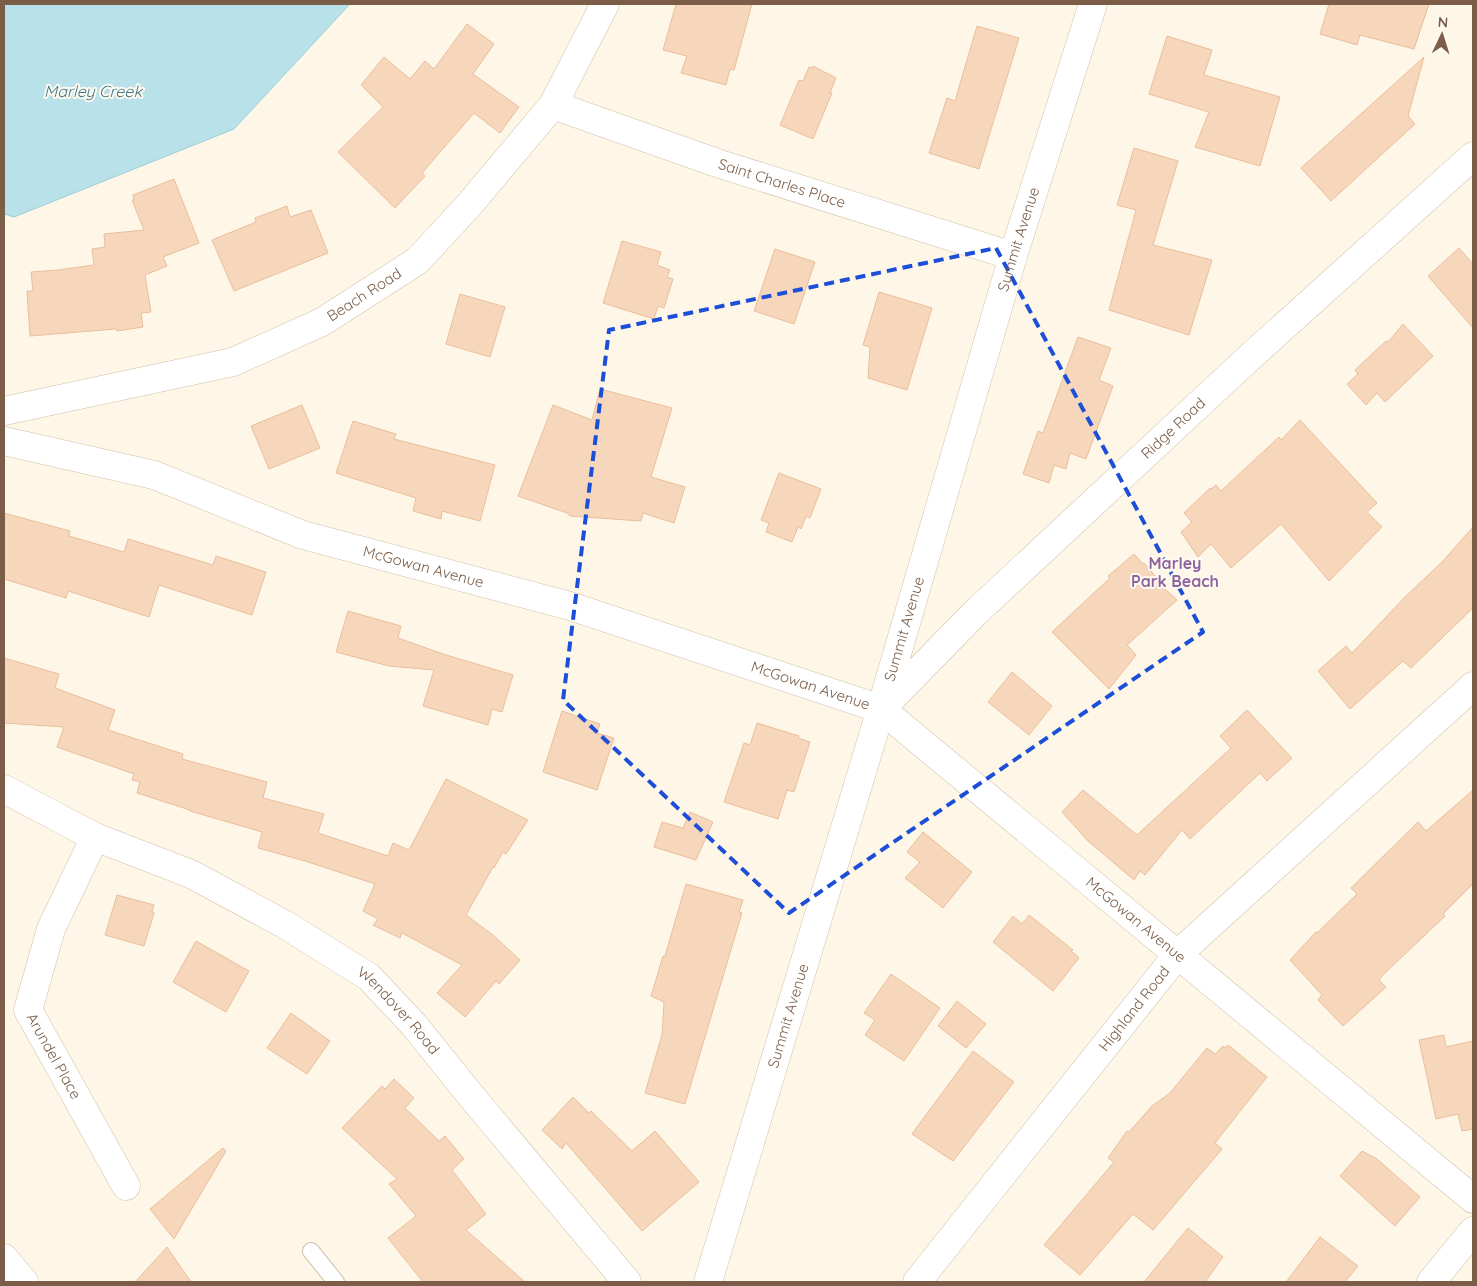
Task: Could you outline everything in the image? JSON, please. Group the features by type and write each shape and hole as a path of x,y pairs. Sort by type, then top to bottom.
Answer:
{"street":[{"name":"Beach Road","path":"4,411 232,362 322,322 417,261 469,205 553,105 605,4"},
{"name":"Summit Avenue","path":"708,1282 881,709 1013,256 1093,4"},
{"name":"Saint Charles Place","path":"553,105 720,164 1013,256"},
{"name":"Ridge Road","path":"881,709 975,613 1243,364 1473,156"},
{"name":"McGowan Avenue","path":"4,441 154,475 303,535 570,606 881,709 1473,1200"},
{"name":"Highland Road","path":"917,1282 1178,954 1473,686"},
{"name":"Wendover Road","path":"4,789 94,837 191,874 284,924 369,977 414,1025 627,1282"},
{"name":"Arundel Place","path":"94,837 51,929 28,1010 126,1186"},
{"path":"1431,1282 1473,1231"},
{"path":"4,1258 24,1282"}],"lane":[{"path":"311,1251 336,1282"}],"highlighted area":[{"path":"996,248 1203,632 789,913 563,700 609,330"}],"water":[{"name":"Marley Creek","path":"4,4 350,4 234,129 14,217 4,214"}],"building":[{"path":"676,4 752,4 734,70 730,69 726,85 681,73 687,56 663,50"},
{"path":"1329,4 1429,4 1414,49 1360,35 1357,45 1320,34"},
{"path":"467,24 494,44 473,74 519,107 500,133 474,113 422,173 425,176 395,208 338,152 383,107 361,85 384,57 410,79 425,61 434,69"},
{"path":"977,26 1019,38 979,169 929,153 947,98 955,101"},
{"path":"1167,36 1212,50 1204,75 1280,97 1260,166 1195,147 1209,112 1149,94"},
{"path":"1424,57 1408,116 1415,124 1331,201 1301,168"},
{"path":"813,66 836,78 830,93 832,93 813,139 780,125 799,80 803,81 809,67 812,68"},
{"path":"1134,148 1178,161 1153,245 1212,260 1189,335 1109,310 1136,210 1117,205"},
{"path":"174,179 199,243 163,257 167,266 145,275 151,312 141,313 143,327 117,331 116,329 30,336 27,291 33,291 31,272 94,265 92,249 105,247 104,234 144,230 132,200 134,200 133,195"},
{"path":"287,206 290,217 311,210 328,253 234,291 212,240 256,222 255,218"},
{"path":"622,241 661,252 657,265 670,270 667,277 673,279 664,308 658,306 654,319 603,303"},
{"path":"1459,248 1473,264 1473,328 1428,276"},
{"path":"775,249 815,262 794,324 754,311"},
{"path":"879,292 932,308 907,390 868,378 870,347 863,345"},
{"path":"460,294 505,307 490,357 446,344"},
{"path":"1403,324 1433,356 1385,402 1377,393 1366,405 1347,384 1358,374 1355,370 1386,341 1388,342"},
{"path":"1078,337 1111,348 1099,380 1113,386 1086,459 1070,453 1066,469 1054,465 1049,483 1023,474 1038,431 1043,433"},
{"path":"600,389 672,408 651,477 685,487 674,523 643,513 641,521 570,516 567,513 518,496 553,405 592,420"},
{"path":"302,405 320,448 269,469 251,426"},
{"path":"1300,420 1377,503 1367,512 1382,527 1329,581 1281,524 1231,568 1211,544 1198,557 1181,532 1192,522 1184,513 1210,488 1216,485 1221,491 1279,437 1281,440"},
{"path":"353,421 396,434 394,439 495,465 480,521 442,511 441,519 413,511 416,498 336,473"},
{"path":"779,473 821,489 810,518 806,516 801,529 798,527 792,542 766,532 769,523 761,520"},
{"path":"4,513 70,531 69,536 124,552 128,539 213,565 216,556 266,572 252,615 159,585 149,617 68,591 66,598 4,579"},
{"path":"1473,527 1473,608 1411,668 1403,661 1350,709 1318,671 1346,646 1352,653 1405,597 1442,562"},
{"path":"1134,554 1177,600 1127,645 1136,655 1109,689 1052,632 1110,578 1108,576"},
{"path":"348,611 401,626 398,638 513,675 502,712 492,709 488,725 423,706 434,670 389,666 336,652"},
{"path":"4,658 59,674 55,688 115,710 108,730 183,754 182,759 267,782 263,798 324,814 318,833 388,856 393,843 409,850 446,779 528,820 506,854 503,852 493,867 466,915 493,935 520,960 499,984 496,981 465,1017 437,993 462,965 402,933 400,938 373,925 378,919 363,911 375,884 258,848 262,832 137,793 140,782 132,780 134,774 57,747 64,727 4,723"},
{"path":"1012,672 1052,706 1029,735 988,702"},
{"path":"1247,710 1292,758 1267,781 1260,773 1190,839 1182,830 1145,875 1140,871 1134,880 1088,841 1062,812 1083,790 1137,835 1231,748 1220,736"},
{"path":"562,711 600,724 597,733 614,738 597,790 543,772"},
{"path":"757,723 799,736 798,738 810,742 794,792 787,790 778,819 724,802 744,743 750,745"},
{"path":"1473,790 1473,884 1443,914 1445,916 1383,975 1379,980 1386,987 1343,1026 1318,1000 1322,995 1290,960 1316,932 1357,894 1351,888 1418,822 1426,831"},
{"path":"690,812 713,822 696,860 654,847 662,822 683,828"},
{"path":"923,832 972,872 943,908 905,878 920,862 907,852"},
{"path":"686,884 743,900 739,912 742,913 685,1104 645,1093 662,1035 664,1002 651,996"},
{"path":"117,895 154,905 152,912 154,913 144,946 105,935"},
{"path":"1029,915 1073,950 1071,951 1079,958 1053,991 993,942 1013,916 1022,924"},
{"path":"196,941 249,971 226,1012 173,982"},
{"path":"891,974 940,1008 904,1061 865,1035 875,1020 864,1013"},
{"path":"957,1001 986,1024 966,1048 938,1026"},
{"path":"291,1013 330,1041 307,1074 267,1048"},
{"path":"1444,1035 1446,1047 1473,1041 1473,1129 1462,1131 1458,1114 1436,1119 1419,1040"},
{"path":"1228,1045 1267,1077 1215,1143 1222,1149 1153,1230 1133,1214 1080,1275 1044,1245 1114,1162 1108,1158 1127,1131 1129,1132 1152,1106 1170,1093 1207,1048 1215,1054 1223,1046 1226,1048"},
{"path":"973,1051 1014,1082 953,1161 912,1134"},
{"path":"394,1079 414,1098 405,1108 439,1141 445,1136 464,1159 452,1170 486,1214 466,1230 525,1282 423,1282 388,1238 416,1216 389,1184 397,1179 342,1128 382,1086 385,1089"},
{"path":"573,1097 589,1113 591,1111 632,1151 655,1131 699,1182 642,1231 566,1143 562,1149 542,1130"},
{"path":"223,1148 226,1151 174,1239 150,1209"},
{"path":"1362,1151 1377,1159 1420,1197 1395,1226 1340,1176"},
{"path":"1188,1228 1223,1257 1205,1282 1144,1282"},
{"path":"1320,1237 1358,1266 1345,1282 1286,1282"},
{"path":"167,1247 191,1282 135,1282"}],"district":[{"name":"Marley Park Beach","path":"1175,572"}]}
